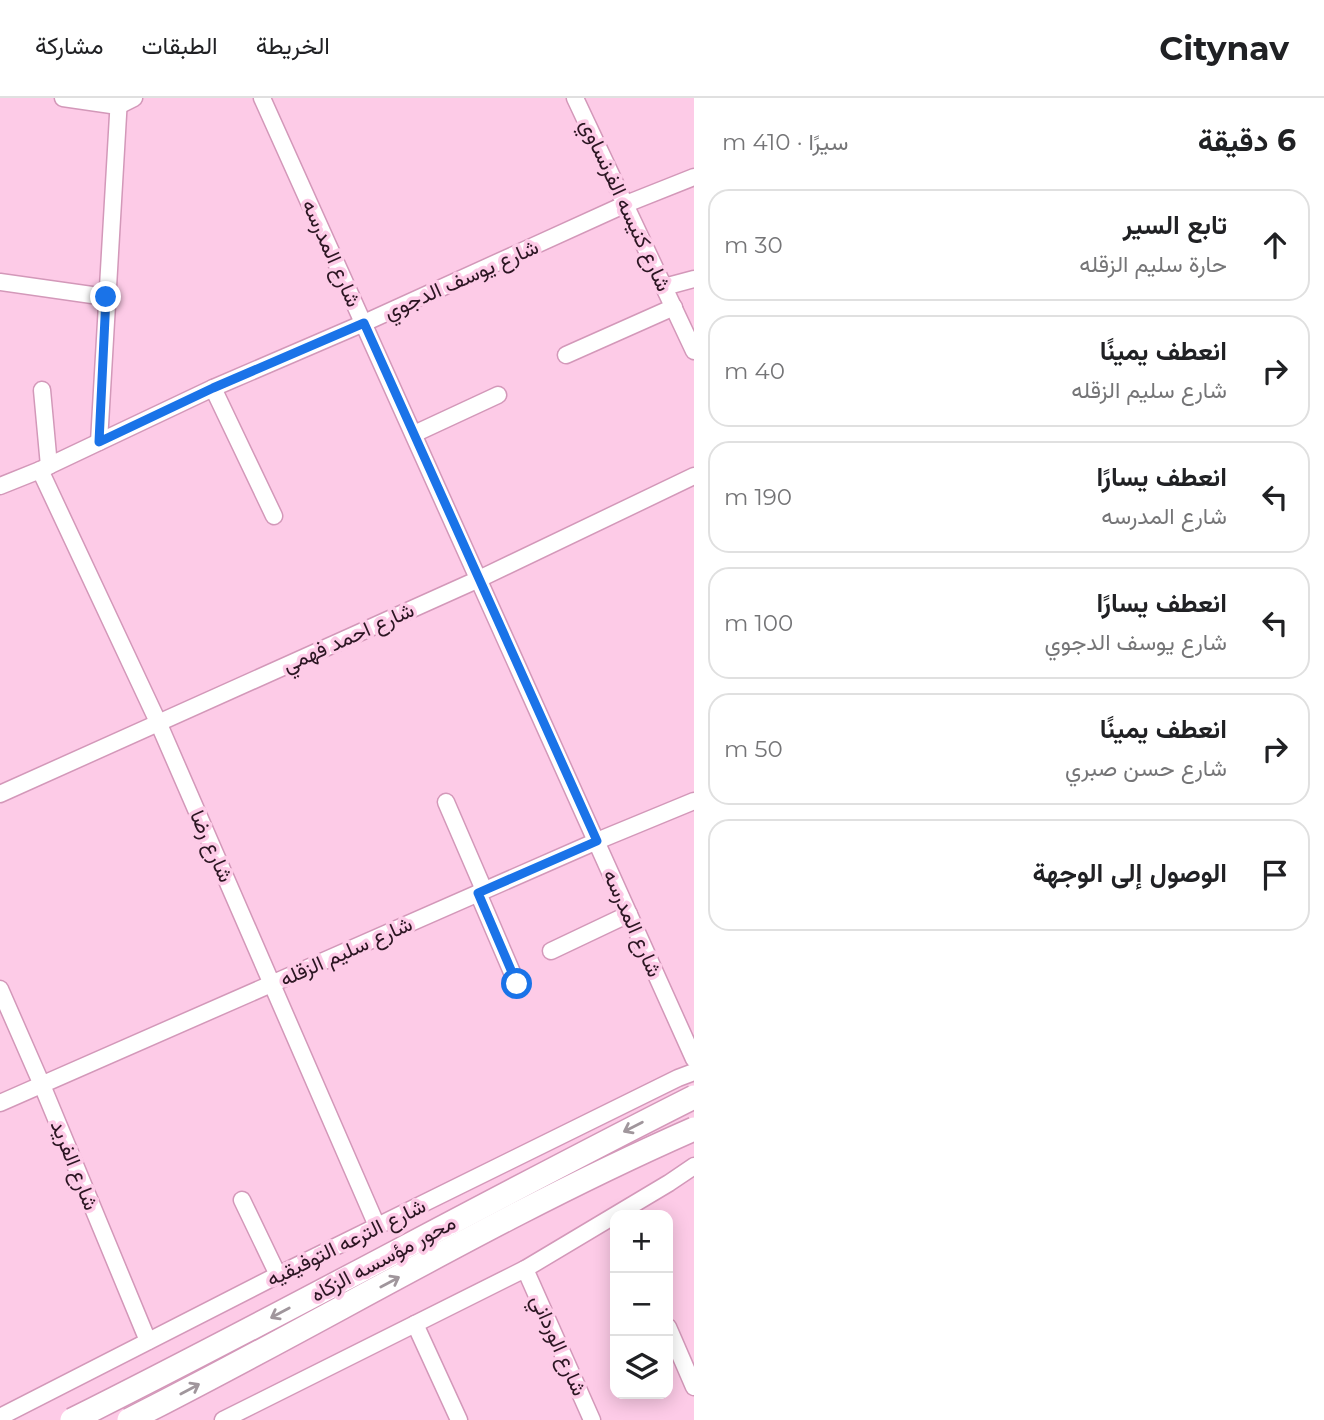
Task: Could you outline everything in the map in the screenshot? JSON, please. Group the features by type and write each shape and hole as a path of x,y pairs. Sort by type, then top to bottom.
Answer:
{"main road":[{"name":"محور مؤسسه الزكاه","path":"72,1420 177,1368 590,1149 694,1097"},
{"name":"محور مؤسسه الزكاه","path":"129,1420 602,1171 694,1129"}],"street":[{"path":"63,98 118,102 134,98"},
{"name":"شارع المدرسه","path":"262,98 694,1059"},
{"name":"شارع كنيسه الفرنساوي","path":"575,98 694,351"},
{"path":"99,442 118,102"},
{"name":"شارع يوسف الدجوي","path":"0,486 626,204 694,177"},
{"path":"664,287 694,279"},
{"path":"0,282 106,297"},
{"path":"566,355 674,307"},
{"path":"213,388 274,516"},
{"name":"شارع رضا","path":"42,390 45,468 377,1226"},
{"path":"414,434 498,395"},
{"name":"شارع احمد فهمي","path":"0,794 479,579 694,476"},
{"name":"شارع سليم الزقله","path":"0,1103 694,801"},
{"path":"446,802 517,984"},
{"path":"551,951 629,914"},
{"name":"شارع الفريد","path":"0,989 148,1341"},
{"name":"شارع الترعه التوفيقيه","path":"0,1417 278,1275 694,1072"},
{"path":"625,1210 694,1166"},
{"path":"242,1200 278,1275"},
{"path":"223,1420 525,1269 610,1219"},
{"name":"شارع الورداني","path":"525,1269 592,1420"},
{"path":"415,1324 459,1420"},
{"path":"672,1336 694,1387"}],"route":[{"path":"106,297 99,442 213,388 364,323 597,841 478,893 517,984"}]}
